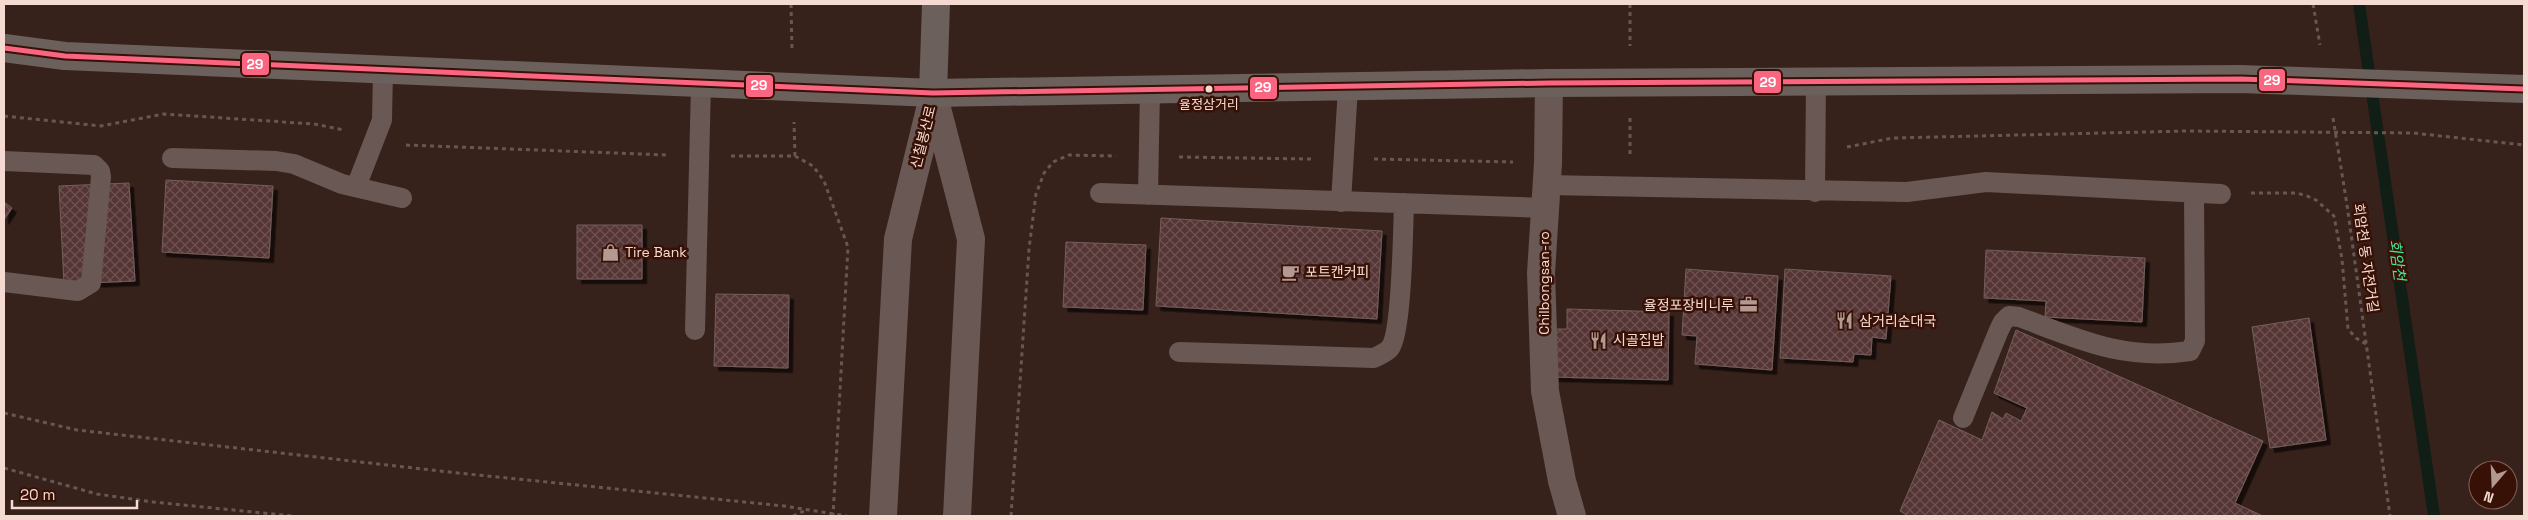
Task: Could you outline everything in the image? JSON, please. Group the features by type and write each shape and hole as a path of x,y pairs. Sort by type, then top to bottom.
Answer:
{"main road":[{"path":"934,93 936,4"},
{"path":"4,48 65,56 934,93 1549,83 2241,79 2518,89"}],"street":[{"name":"Chilbongsan-ro","path":"1549,83 1546,196 1541,273 1545,391 1562,481 1572,516"},
{"name":"신칠봉산로","path":"934,93 971,239 957,516"},
{"name":"신칠봉산로","path":"883,516 898,239 934,93"}],"lane":[{"path":"356,187 382,120 383,70"},
{"path":"1816,82 1816,192"},
{"path":"695,330 701,84"},
{"path":"1341,202 1348,87"},
{"path":"1148,195 1150,90"},
{"path":"172,158 276,161 294,164 356,187 402,198"},
{"path":"4,161 94,165 100,171 100,177 91,283 78,291 4,282"},
{"path":"1100,193 1404,203 1546,196 1907,192 1986,182 2221,194"},
{"path":"1963,418 1999,330 2009,316 2019,317 2099,347 2116,351 2177,353 2190,351 2195,341 2194,193"},
{"path":"1179,352 1374,358 1390,349 1397,329 1404,203"}],"path":[{"path":"2313,4 2321,52"},
{"name":"회암천 동 자전거길","path":"2331,109 2367,344 2390,516"},
{"path":"4,116 101,126 164,114 314,124 347,131"},
{"path":"1816,155 1871,141 1893,138 2187,131 2413,133 2523,145"},
{"path":"397,145 659,155"},
{"path":"1011,516 1029,249 1036,194 1044,173 1053,162 1069,155 1095,156"},
{"path":"795,156 813,166 824,180 848,247 833,516"},
{"path":"1208,157 1296,159"},
{"path":"1383,159 1484,162"},
{"path":"2221,194 2297,193 2316,200 2334,216 2337,228 2348,329 2356,338 2367,344"},
{"path":"4,413 77,430 847,516"},
{"path":"4,468 97,494 153,502 292,516"},
{"path":"793,516 805,510"}],"building":[{"path":"166,180 273,186 269,258 162,252"},
{"path":"129,183 135,281 64,284 59,186"},
{"path":"4,202 12,208 4,220"},
{"path":"1161,218 1382,231 1377,319 1156,306"},
{"path":"577,225 642,225 642,279 577,279"},
{"path":"1066,242 1146,245 1143,310 1063,307"},
{"path":"1986,250 2145,258 2142,322 2045,317 2046,301 1984,298"},
{"path":"1686,269 1778,276 1772,370 1695,364 1697,336 1682,335"},
{"path":"1785,269 1891,276 1886,339 1872,337 1871,355 1854,354 1853,362 1780,358"},
{"path":"716,294 789,295 788,368 714,366"},
{"path":"1567,309 1669,312 1668,380 1550,377 1551,329 1567,329"},
{"path":"2309,318 2326,440 2270,448 2252,327"},
{"path":"2016,330 2263,441 2235,503 2263,516 1908,516 1900,511 1939,420 1982,440 1992,412 2003,419 2006,413 2021,421 2027,408 1994,393"}],"waterway":[{"name":"회암천","path":"2359,4 2434,516"}],"transit line":[{"name":"29","path":"4,48 65,56 933,93 1549,83 2241,79 2524,89"}],"place":[{"name":"율정삼거리","path":"1209,89"},
{"name":"Tire Bank","path":"611,252"},
{"name":"포트캔커피","path":"1291,272"},
{"name":"율정포장비니루","path":"1748,305"},
{"name":"삼거리순대국","path":"1845,321"},
{"name":"시골집밥","path":"1599,340"}]}
